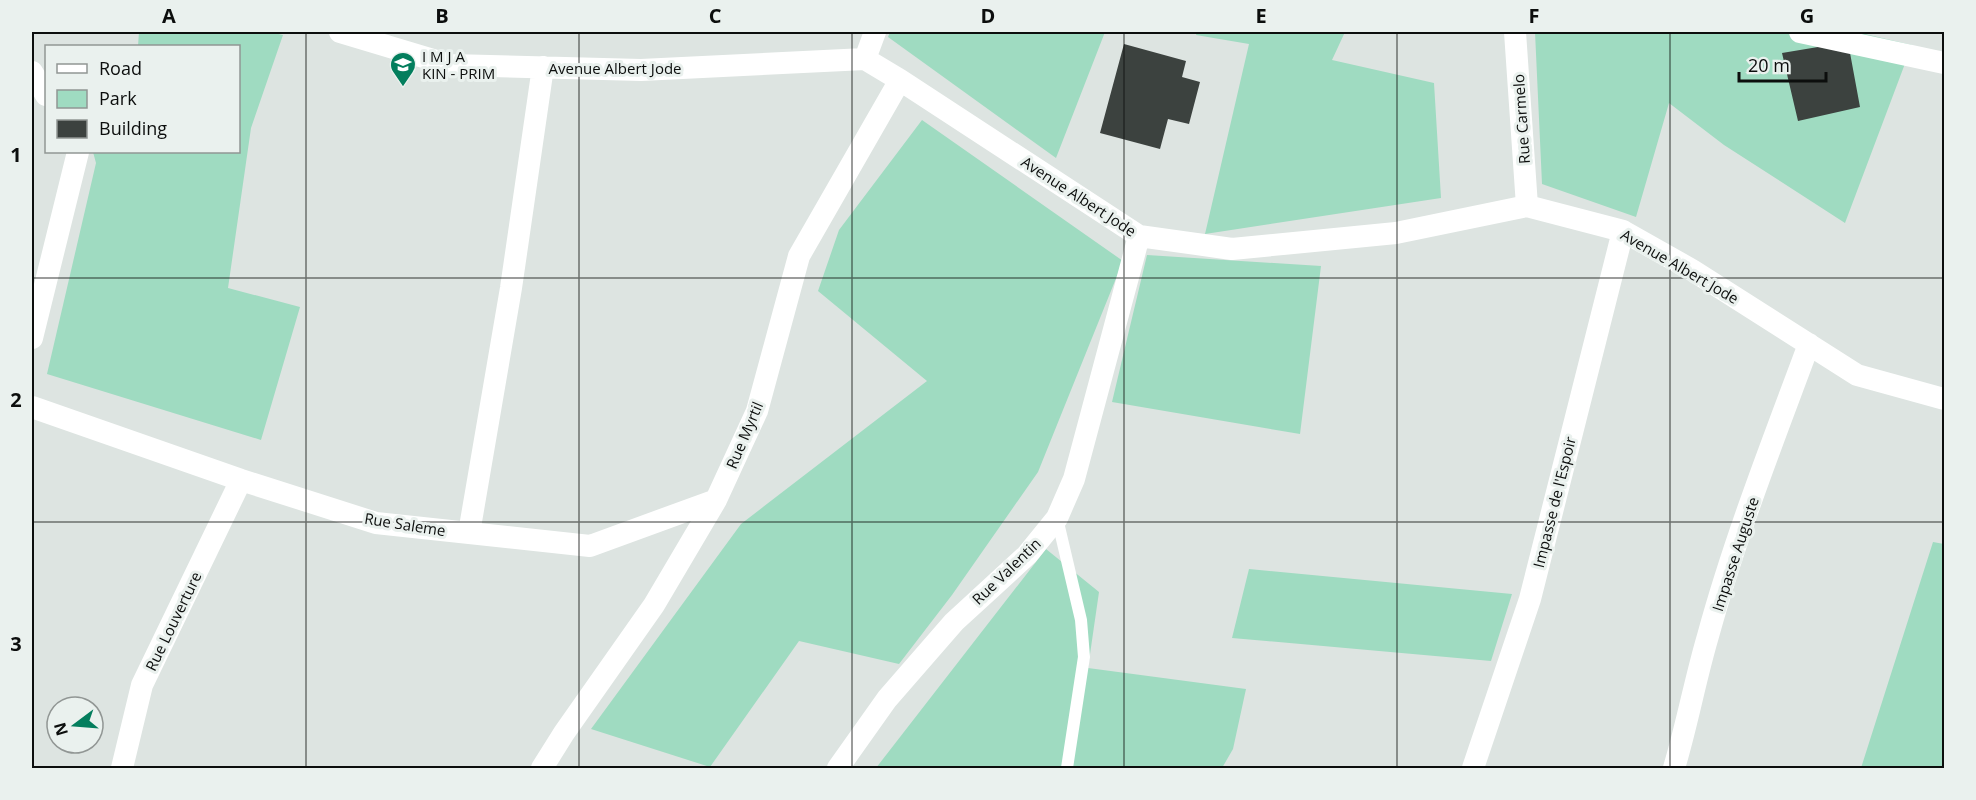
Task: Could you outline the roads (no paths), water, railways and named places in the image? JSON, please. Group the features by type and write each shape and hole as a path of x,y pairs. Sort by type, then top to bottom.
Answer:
{"street":[{"name":"Avenue Albert Jode","path":"339,32 450,65 641,70 865,59 1139,236 1232,249 1396,233 1527,206 1623,231 1692,270 1857,375 1944,399"},
{"path":"865,59 875,32"},
{"name":"Rue Carmelo","path":"1515,32 1527,206"},
{"path":"1800,32 1944,63"},
{"path":"469,533 511,288 543,68"},
{"path":"32,72 45,93"},
{"name":"Rue Myrtil","path":"542,768 654,605 716,500 757,411 799,256 900,80"},
{"path":"32,338 78,153"},
{"name":"Impasse de l'Espoir","path":"1473,768 1530,599 1623,231"},
{"name":"Rue Valentin","path":"838,768 887,699 954,622 1027,555 1057,518 1074,479 1139,236"},
{"name":"Impasse Auguste","path":"1674,768 1687,727 1708,637 1747,514 1809,344"},
{"name":"Rue Saleme","path":"32,407 241,480 376,523 590,546 716,500"},
{"name":"Rue Louverture","path":"122,768 142,685 241,480"}],"lane":[{"path":"1057,518 1081,620 1084,657 1067,768"}],"place":[{"name":"I M J A KIN - PRIM","path":"403,88"}]}
